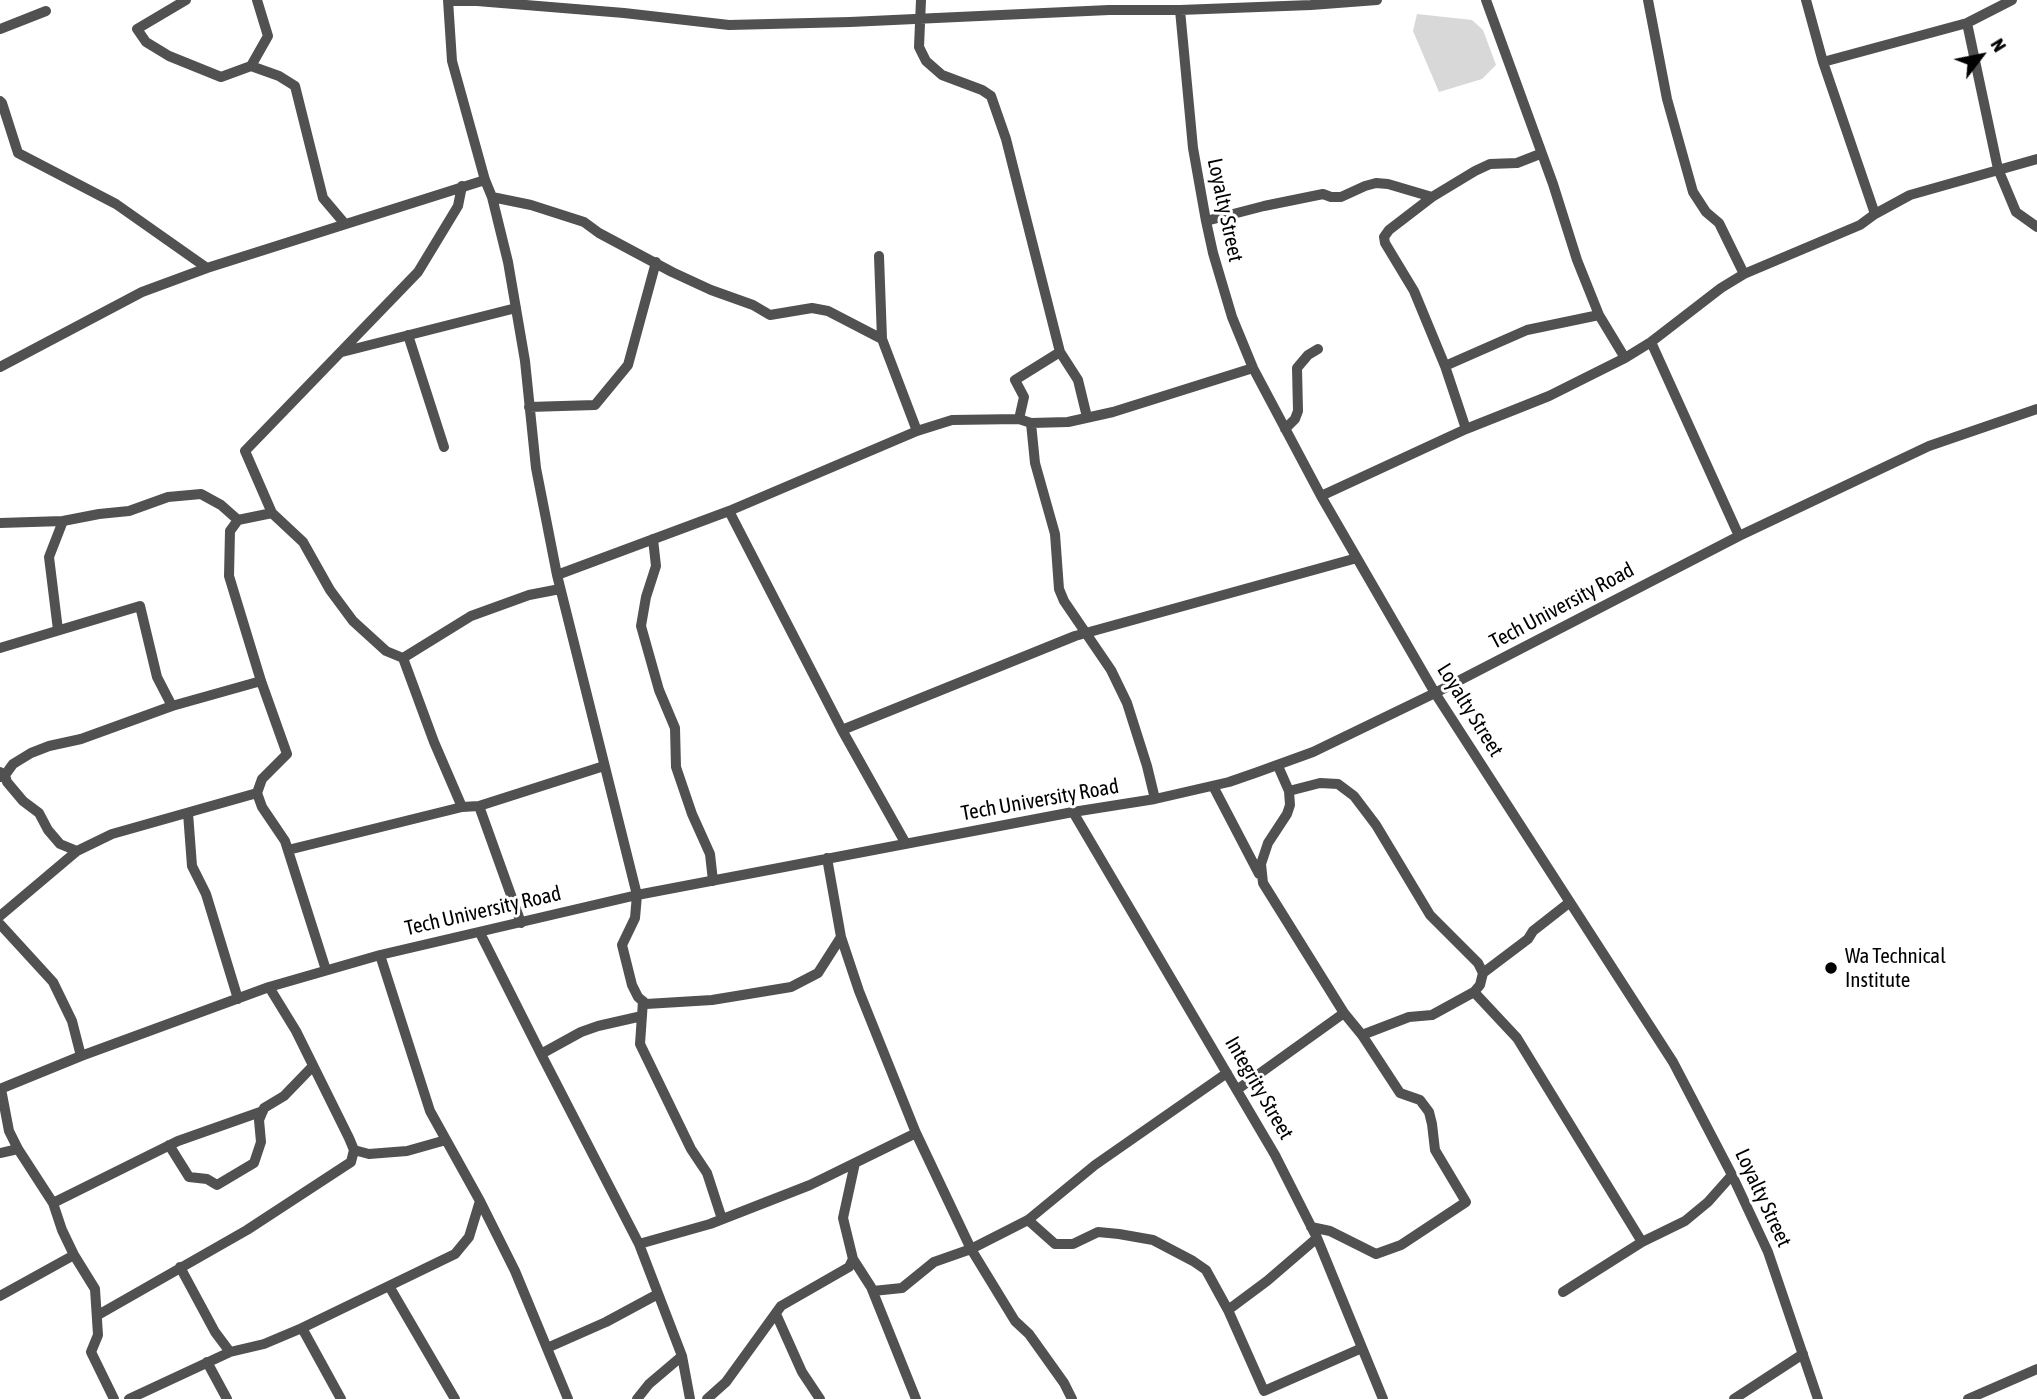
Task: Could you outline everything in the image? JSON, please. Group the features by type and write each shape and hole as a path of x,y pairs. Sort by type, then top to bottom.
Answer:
{"street":[{"path":"186,0 137,29 146,41 169,56 220,77 251,66 279,76 295,86 323,198 345,224"},
{"path":"251,66 268,36 257,0"},
{"path":"842,937 818,972 791,987 712,1000 646,1004 632,985 622,945 635,918 637,895 557,575 536,468 525,361 508,262 452,61 448,0 624,13 729,25 920,18 1109,5 1180,10 1377,0"},
{"path":"622,0 624,13"},
{"path":"921,0 919,47 926,61 942,75 991,96 1006,139 1060,352 1078,380 1087,417"},
{"path":"1486,0 1577,260 1599,315 1625,358"},
{"path":"1648,0 1667,99 1693,192 1706,212 1719,223 1744,274"},
{"path":"1806,0 1823,62 1875,214"},
{"path":"1823,62 1967,23 2012,0"},
{"name":"Loyalty Street","path":"1180,10 1192,149 1206,221 1232,317 1253,368 1321,496 1435,693 1673,1062 1732,1175 1768,1252 1818,1399"},
{"path":"0,29 46,11"},
{"path":"1967,23 1998,169 2016,212 2037,227"},
{"path":"0,101 18,153 116,204 207,268"},
{"path":"1466,429 1445,366 1414,291 1384,237 1388,230 1475,170 1490,164 1517,163 1540,154"},
{"path":"1321,496 1466,429 1549,396 1625,358 1744,274 1860,225 1910,195 2037,159"},
{"path":"0,367 142,292 207,268 485,180"},
{"path":"1206,221 1323,194 1341,197 1376,183 1433,197"},
{"path":"462,186 458,206 418,272 245,451 272,513 303,542 330,590 353,621 386,651 403,658 434,743 462,807"},
{"path":"492,197 531,205 584,222 599,233 672,272 753,305 770,315 812,308 828,311 882,339"},
{"path":"879,256 882,339 917,431"},
{"path":"529,407 595,405 628,365 656,262"},
{"path":"340,353 516,308"},
{"path":"1445,366 1527,330 1599,315"},
{"path":"408,335 444,447"},
{"path":"1651,342 1739,536"},
{"path":"1285,429 1295,419 1298,411 1297,368 1308,355 1318,349"},
{"path":"1019,419 1024,397 1015,380 1060,352"},
{"path":"557,575 729,511 917,431 953,420 1019,419 1031,423 1068,422 1113,412 1253,368"},
{"name":"Tech University Road","path":"0,1089 269,986 380,956 637,895 1154,799 1213,786 1278,765 1313,752 1435,693 1739,536 1929,446 2037,409"},
{"path":"1031,423 1035,463 1055,534 1059,589 1063,601 1111,670 1127,703 1147,766 1154,799"},
{"path":"0,523 63,521 129,511 168,497 201,494 221,505 238,520"},
{"path":"729,511 842,730 906,844"},
{"path":"272,513 238,520 230,531 229,576 261,681 287,754 262,779 257,793 262,807 285,841 326,970"},
{"path":"58,630 48,557 63,521"},
{"path":"653,539 656,566 646,597 641,626 659,690 675,727 676,767 692,814 710,854 712,881"},
{"path":"842,730 1087,632 1356,558"},
{"path":"403,658 471,616 529,595 560,589"},
{"path":"0,648 140,606 157,677 172,706"},
{"path":"77,851 60,844 39,813 23,802 2,774 31,753 49,746 81,739 172,706 261,681"},
{"path":"1263,883 1261,864 1268,844 1290,805 1289,790 1278,765"},
{"path":"288,850 462,807 478,806 604,766"},
{"path":"1289,790 1320,783 1338,784 1354,796 1376,825 1430,915 1478,963 1483,973"},
{"path":"1213,786 1263,883 1344,1013 1362,1035 1400,1093 1420,1100 1429,1112 1435,1150 1466,1202 1401,1245 1376,1254 1330,1231 1311,1227"},
{"path":"0,916 77,851 112,834 257,793"},
{"path":"478,806 521,923"},
{"name":"Integrity Street","path":"1073,812 1275,1155 1317,1238 1383,1399"},
{"path":"188,813 192,866 206,894 238,999"},
{"path":"827,858 842,937 859,990 916,1133 971,1249 1015,1321 1029,1334 1064,1383 1072,1399"},
{"path":"1362,1035 1409,1017 1432,1015 1474,992 1480,985 1483,973 1528,939 1533,931 1570,902"},
{"path":"0,924 53,982 72,1021 81,1056"},
{"path":"480,933 639,1244 682,1356 690,1399"},
{"path":"380,956 430,1111 515,1271 568,1399"},
{"path":"98,1315 247,1230 351,1162 354,1150 349,1138 296,1031 269,986"},
{"path":"1474,992 1517,1038 1642,1242"},
{"path":"643,1001 640,1044 691,1149 708,1173 722,1219"},
{"path":"1238,1089 1344,1013"},
{"path":"541,1054 581,1032 642,1016"},
{"path":"52,1203 169,1145 263,1111 284,1096 313,1066"},
{"path":"873,1291 902,1287 934,1262 971,1249 1028,1220 1095,1165 1227,1073"},
{"path":"0,1089 9,1131 52,1203 74,1255 95,1289 98,1335 91,1352 114,1399"},
{"path":"169,1145 189,1177 207,1179 217,1185 254,1163 261,1142 259,1120 263,1111"},
{"path":"639,1244 722,1219 810,1185 916,1133"},
{"path":"354,1150 369,1154 407,1151 446,1140"},
{"path":"0,1153 18,1149"},
{"path":"855,1163 843,1218 853,1259 873,1291 916,1399"},
{"path":"1563,1292 1642,1242 1685,1221 1708,1202 1732,1175"},
{"path":"128,1399 230,1352 264,1344 303,1328 455,1254 469,1237 480,1201"},
{"path":"1028,1220 1055,1244 1073,1244 1098,1232 1153,1240 1206,1270 1228,1310 1264,1391 1362,1348"},
{"path":"1228,1310 1317,1238"},
{"path":"0,1296 74,1255"},
{"path":"707,1399 726,1382 781,1306 849,1267 853,1259"},
{"path":"180,1267 215,1332 230,1352"},
{"path":"389,1286 455,1399"},
{"path":"547,1348 606,1322 658,1294"},
{"path":"776,1314 802,1372 820,1399"},
{"path":"303,1328 341,1399"},
{"path":"1734,1399 1803,1354"},
{"path":"638,1399 649,1384 682,1356"},
{"path":"207,1362 228,1399"},
{"path":"1968,1399 2037,1369"}],"shaded area":[{"path":"1417,14 1472,20 1483,30 1496,65 1482,79 1439,92 1413,31"}],"place":[{"name":"Wa Technical Institute","path":"1831,968"}]}
